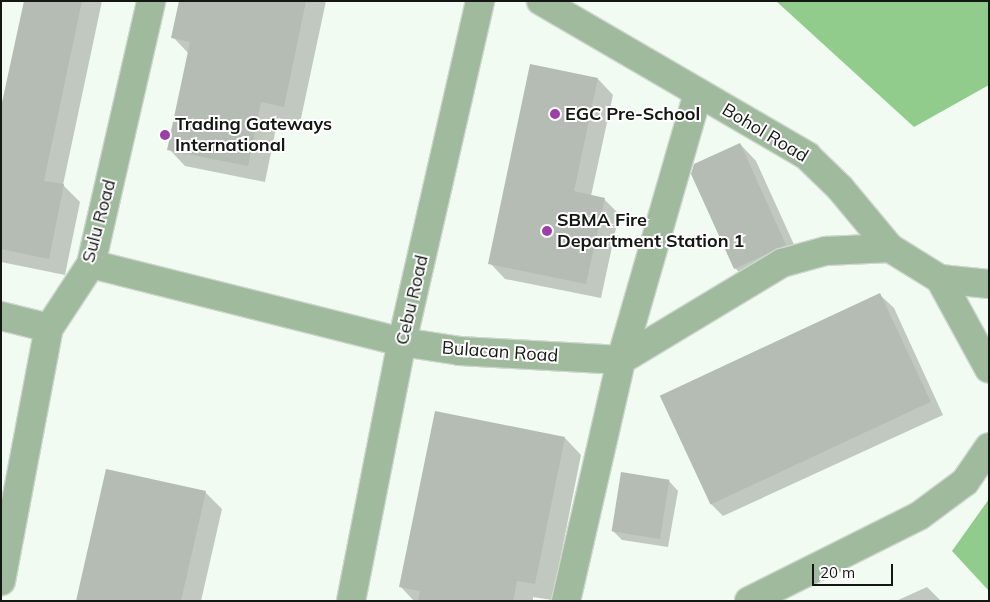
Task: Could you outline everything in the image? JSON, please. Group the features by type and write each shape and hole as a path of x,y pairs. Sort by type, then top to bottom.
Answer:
{"street":[{"name":"Sulu Road","path":"1,581 49,328 91,264 151,1"},
{"name":"Cebu Road","path":"351,601 402,342 480,1"},
{"name":"Bohol Road","path":"541,1 807,156 840,188 890,248 940,279 989,284"},
{"path":"566,601 621,360 698,93"},
{"path":"621,360 782,264 826,251 890,248"},
{"name":"Bulacan Road","path":"91,264 402,342 460,351 621,360"},
{"name":"Bohol Road","path":"940,279 989,369"},
{"path":"1,316 49,328"},
{"path":"763,598 919,516 965,482 989,446"}],"green space":[{"path":"776,1 989,1 989,85 914,127"},
{"path":"989,499 989,591 952,551"}],"building":[{"path":"24,1 82,1 44,181 64,184 49,259 1,249 1,107"},
{"path":"179,1 306,1 284,107 261,102 248,166 167,150 190,42 171,38"},
{"path":"530,64 598,78 574,191 605,198 586,284 488,264"},
{"path":"740,143 786,245 734,269 691,174 694,164"},
{"path":"880,293 931,402 710,504 660,396"},
{"path":"435,411 565,437 535,584 517,581 513,601 418,601 420,591 399,587"},
{"path":"106,469 206,491 181,601 76,601"},
{"path":"621,472 669,480 660,539 612,531"}],"place":[{"name":"EGC Pre-School","path":"555,114"},
{"name":"Trading Gateways International","path":"165,135"},
{"name":"SBMA Fire Department Station 1","path":"547,231"}]}
